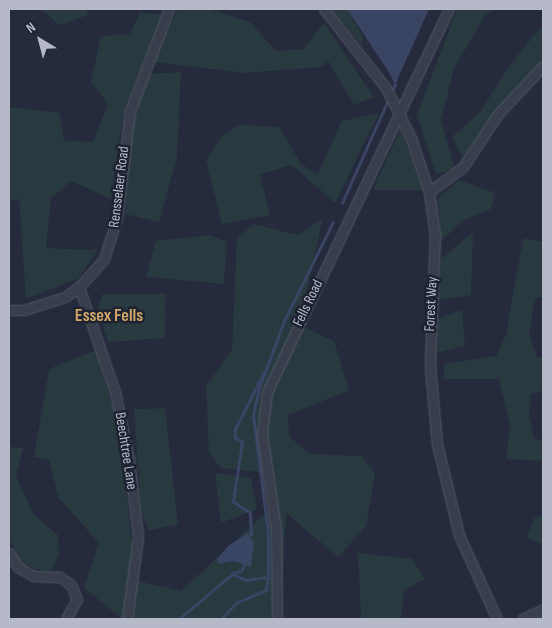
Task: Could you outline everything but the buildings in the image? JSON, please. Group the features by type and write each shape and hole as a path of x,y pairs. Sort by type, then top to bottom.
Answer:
{"street":[{"name":"Rensselaer Road","path":"9,310 49,303 79,287 104,259 113,237 130,111 169,9"},
{"name":"Forest Way","path":"324,9 386,88 400,114 428,192 435,234 430,367 438,444 459,535 497,619"},
{"name":"Fells Road","path":"277,619 276,530 262,433 266,399 306,307 449,9"},
{"path":"428,192 463,167 498,114 543,66"},
{"name":"Beechtree Lane","path":"79,287 115,392 129,460 138,537 127,619"},
{"path":"9,553 18,567 34,576 60,577 71,585 77,600 66,619"},
{"path":"522,619 543,609"}],"shaded area":[{"path":"40,9 87,9 88,15 60,25"},
{"path":"178,9 208,9 250,22 276,51 303,49 324,23 374,97 354,105 328,61 321,67 246,73 152,62"},
{"path":"331,9 347,9 363,37 362,46"},
{"path":"457,9 495,9 485,16 454,68 441,121 455,169 436,174 417,115"},
{"path":"140,12 162,15 123,115 111,199 71,181 51,199 46,248 98,250 79,278 26,299 19,199 9,201 9,107 60,113 64,141 93,142 108,104 91,82 101,36 130,34"},
{"path":"543,24 543,60 490,118 463,158 452,137 480,112 508,68"},
{"path":"181,72 177,157 159,222 125,214 128,144 146,74"},
{"path":"379,113 335,203 292,165 260,174 270,215 222,224 206,161 222,136 239,125 279,127 302,165 318,174 342,121"},
{"path":"401,128 423,190 373,190"},
{"path":"459,180 495,193 491,209 462,221 441,241 438,198"},
{"path":"323,218 299,325 334,341 349,390 288,415 289,436 309,454 362,456 375,474 366,526 338,557 286,513 280,619 122,619 84,588 99,543 58,497 49,460 34,457 49,369 96,350 120,432 136,581 181,591 273,506 268,473 221,468 209,453 206,386 232,350 237,238 254,224 298,235"},
{"path":"473,232 471,295 439,300 441,259"},
{"path":"210,235 227,242 224,284 146,277 156,241"},
{"path":"523,238 543,242 543,297 535,298 529,335 537,357 543,357 543,391 531,394 529,416 534,439 543,440 543,461 506,459 510,425 499,379 444,379 444,364 496,356 506,335"},
{"path":"103,294 166,294 165,338 108,342 98,307"},
{"path":"462,310 465,345 438,353 437,319"},
{"path":"165,408 178,525 149,530 141,510 134,409"},
{"path":"9,447 23,448 16,477 34,515 58,535 59,555 50,573 20,564 9,537"},
{"path":"215,473 251,478 257,509 221,523"},
{"path":"543,514 543,544 527,538 534,518"},
{"path":"358,553 412,559 425,579 404,590 401,619 361,619"}],"water":[{"path":"347,9 429,9 395,85 390,74"},
{"path":"248,533 254,543 251,567 234,561 218,564 217,559 228,546"}],"waterway":[{"path":"391,92 395,85"},
{"path":"342,203 388,100"},
{"path":"179,619 232,574 246,580 268,577 268,534 253,416 259,388 284,321 333,222"},
{"path":"251,535 250,513 233,502 242,442 235,438 235,429 264,372"},
{"path":"232,573 241,571 244,565"},
{"path":"221,619 236,603 266,590 268,577"}],"district":[{"name":"Essex Fells","path":"109,316"}]}
